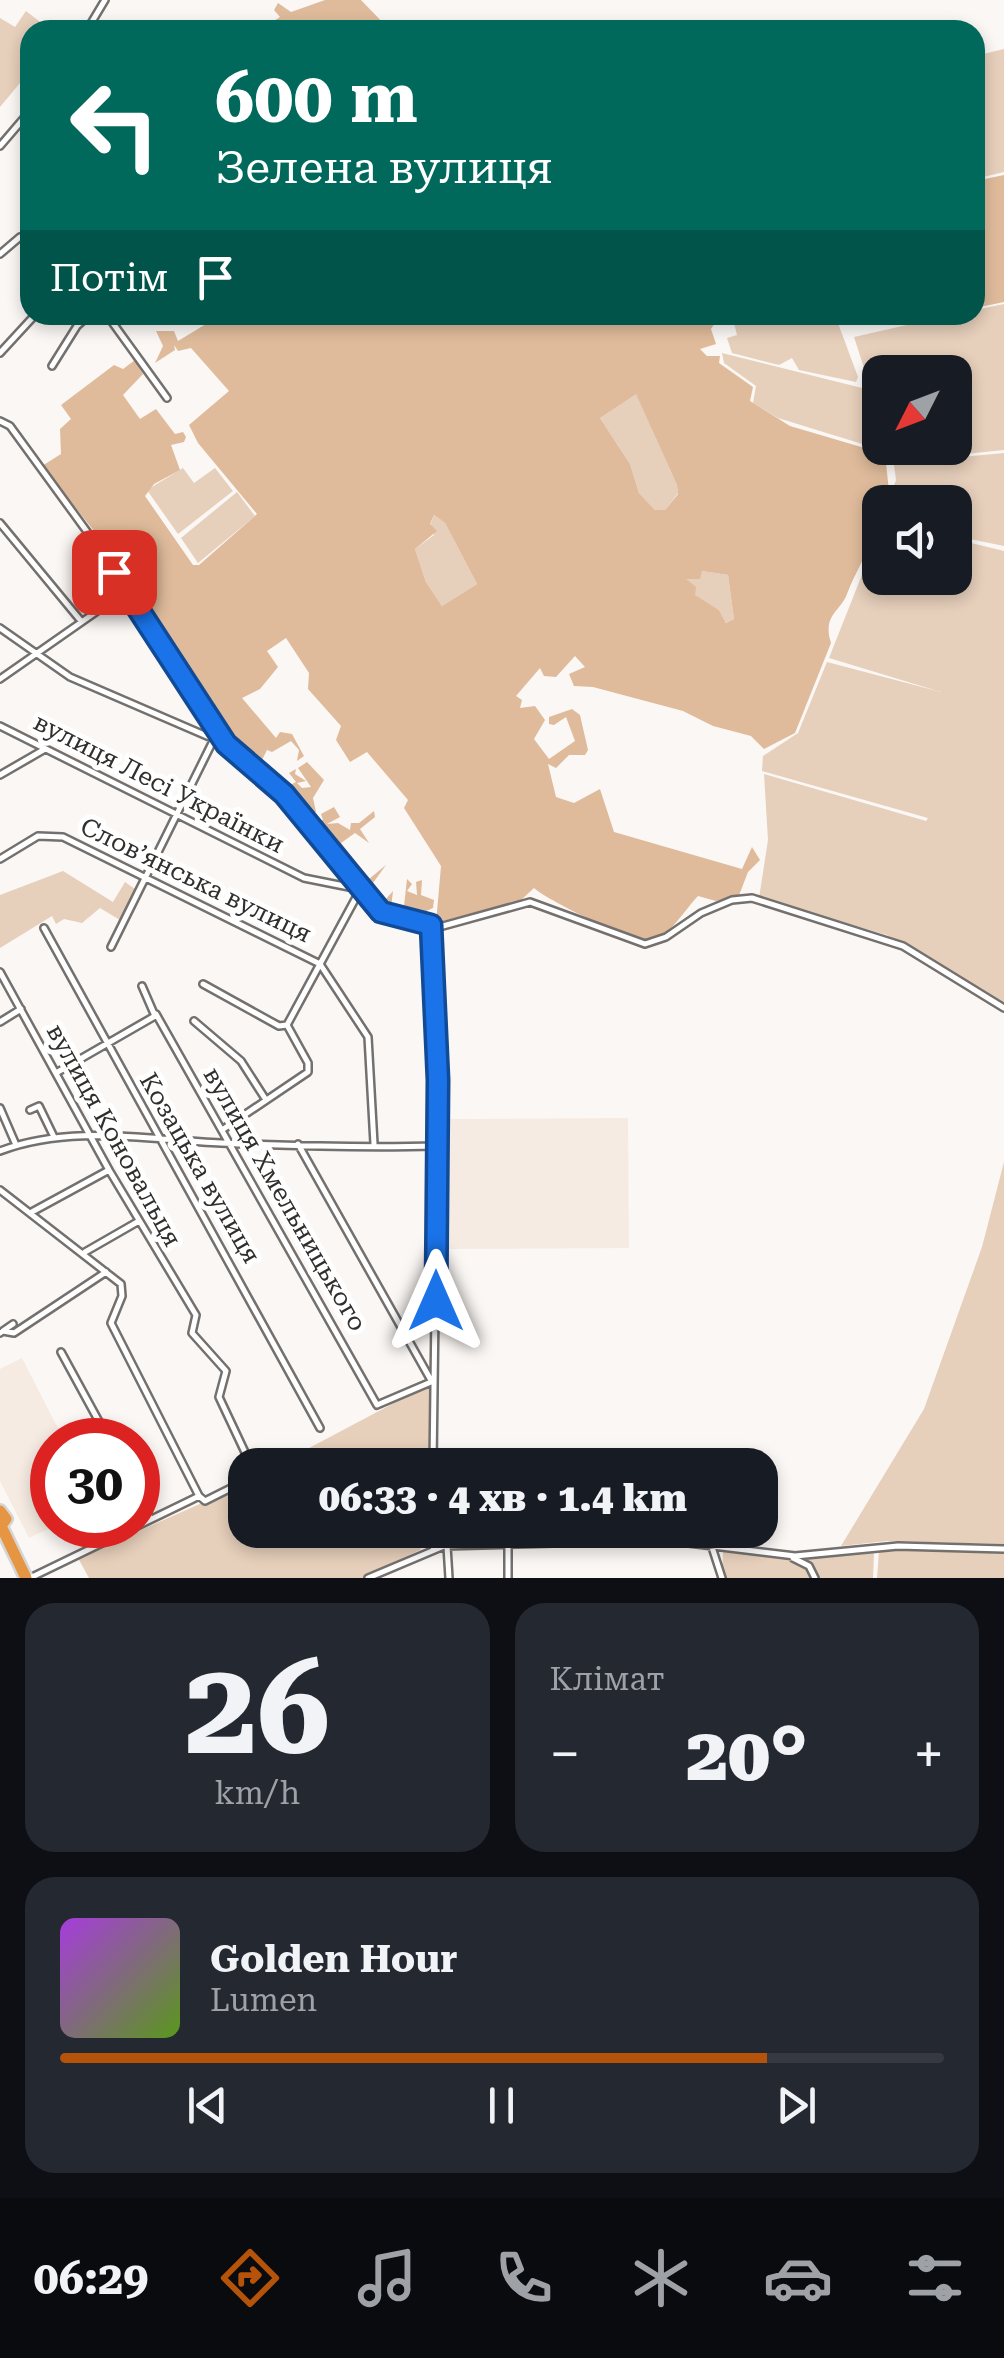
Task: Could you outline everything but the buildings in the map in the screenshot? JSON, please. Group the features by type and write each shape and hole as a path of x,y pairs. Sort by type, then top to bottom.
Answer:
{"highway":[{"path":"0,1511 6,1517 1,1526 28,1578"}],"street":[{"path":"0,146 20,122"},
{"path":"0,254 20,238"},
{"path":"0,353 26,325"},
{"path":"52,366 77,325"},
{"path":"114,325 168,398"},
{"path":"0,421 26,447 226,744 284,794 361,891 388,917 443,926 531,902 645,944 666,936 701,912 732,900 752,898 904,946 1004,1008"},
{"path":"0,522 80,622"},
{"path":"0,679 126,591"},
{"path":"0,628 32,654 93,688 226,744"},
{"name":"вулиця Лесі Українки","path":"0,726 304,878 361,891"},
{"path":"110,947 213,741"},
{"path":"0,775 45,748"},
{"name":"Словʼянська вулиця","path":"1,855 38,836 52,834 320,964"},
{"path":"286,1025 361,891"},
{"path":"431,925 437,1146 433,1448"},
{"name":"Козацька вулиця","path":"44,928 255,1303 320,1428"},
{"path":"320,964 368,1037 374,1144"},
{"name":"вулиця Коновальця","path":"0,972 138,1221 196,1316 192,1333 226,1371 219,1397 244,1448"},
{"path":"202,984 278,1026 286,1025"},
{"name":"вулиця Хмельницького","path":"142,986 377,1405 433,1382"},
{"path":"0,1022 21,1009"},
{"path":"56,1073 156,1014"},
{"path":"194,1022 241,1061 266,1100"},
{"path":"222,1130 310,1068 286,1025"},
{"path":"30,1110 39,1106 54,1137"},
{"path":"0,1108 16,1144"},
{"path":"0,1150 54,1137 90,1136 228,1144 437,1146"},
{"path":"298,1144 433,1382"},
{"path":"30,1213 109,1170"},
{"path":"0,1190 117,1279 123,1291 111,1322 199,1496 210,1500 228,1490"},
{"path":"85,1253 138,1221"},
{"path":"2,1332 14,1333 106,1272"},
{"path":"2,1332 13,1324"},
{"path":"61,1352 96,1418"},
{"path":"160,1515 199,1496"},
{"path":"737,1548 788,1556 898,1546 1004,1549"},
{"path":"28,1578 91,1548"},
{"path":"368,1578 433,1548"},
{"path":"447,1548 448,1578"},
{"path":"508,1548 508,1578"},
{"path":"712,1548 722,1578"},
{"path":"788,1556 809,1566 815,1578"}],"shaded area":[{"path":"325,0 361,0 380,20 275,20 280,17 274,10 278,3 291,12"},
{"path":"26,11 38,20 20,20 20,83 0,107 0,18 15,27"},
{"path":"1004,49 1004,172 985,177 985,54"},
{"path":"1004,175 1004,302 985,306 985,179"},
{"path":"1004,304 1004,450 972,453 972,355 862,355 862,362 854,337 907,325 985,325 985,308"},
{"path":"204,325 714,325 711,329 716,344 700,349 707,356 720,356 719,363 753,387 750,401 790,426 862,447 862,465 886,465 888,485 862,485 862,561 831,620 831,643 795,733 764,749 751,736 713,726 683,711 593,687 574,686 569,674 585,667 575,656 556,677 544,676 540,668 516,696 522,700 520,708 535,706 545,720 534,739 549,759 575,741 566,717 554,725 549,724 549,717 572,709 580,715 588,750 585,755 569,755 556,768 548,764 556,797 574,803 600,789 614,832 742,869 752,847 760,860 748,872 738,898 716,901 698,896 672,927 653,940 610,928 534,888 520,901 436,923 441,866 404,808 408,800 367,752 350,762 336,740 341,726 308,689 309,673 286,638 267,651 278,667 260,689 242,698 276,738 280,732 292,734 304,756 297,761 299,750 291,741 272,752 267,750 261,762 276,774 271,780 224,737 142,612 103,542 42,466 61,454 60,429 71,419 61,405 114,365 123,369 135,360 143,374 123,395 140,419 156,409 175,434 183,432 186,437 184,442 171,445 180,470 154,484 145,496 193,565 199,565 257,514 198,443 189,425 229,391 191,348 178,351 174,345 175,350 155,363 163,346 156,331 174,331 178,341","holes":["636,394 678,494 665,510 655,510 639,493 630,464 600,418","434,515 445,523 477,584 442,606 426,582 415,549 437,531 430,524","702,571 728,575 734,619 726,623 719,610 695,595 696,587 686,579 700,579"]},
{"path":"734,325 839,325 858,377 856,382 799,370 792,358 779,365 732,353 727,338 737,335"},
{"path":"722,353 862,388 862,444 778,418 753,403 756,386 724,363"},
{"path":"636,393 677,485 678,493 665,510 655,510 639,493 630,464 600,418"},
{"path":"1004,453 1004,546 972,539 972,485 894,485 894,465 972,465 972,456"},
{"path":"183,468 194,483 215,468 233,491 178,534 147,490"},
{"path":"237,492 255,516 198,563 181,538"},
{"path":"434,515 445,523 477,584 442,606 426,582 415,549 434,535 430,525"},
{"path":"972,543 1004,551 1004,1005 887,935 759,898 768,840 764,774 926,821 928,818 762,771 763,756 798,733 827,662 941,692 829,658 862,575 862,595 972,595"},
{"path":"702,571 728,575 734,619 726,623 719,610 694,595 686,579"},
{"path":"307,762 324,780 313,798 316,812 307,815 297,807 295,795 286,793 278,781 288,786 296,782 289,773 296,769 295,774 306,781 297,783 302,788 311,787 298,768"},
{"path":"334,807 340,817 327,824 338,823 350,830 351,823 359,823 374,811 375,817 360,829 369,843 355,833 341,843 369,879 386,865 373,883 386,899 393,891 391,908 420,912 404,906 407,879 412,884 407,891 417,895 416,882 422,880 421,895 434,900 433,908 424,912 425,922 388,915 389,908 373,898 367,882 360,884 354,877 311,821 323,820 321,814"},
{"path":"63,871 113,902 125,882 135,889 120,920 100,908 82,923 64,919 56,924 52,916 0,948 0,895"},
{"path":"628,1118 629,1248 442,1249 441,1119"},
{"path":"1004,1162 1004,1544 887,1541 841,1546 924,1409 982,1247"},
{"path":"22,1358 53,1418 30,1418 29,1538 0,1481 0,1369"},
{"path":"430,1384 430,1448 309,1448"},
{"path":"228,1492 228,1548 421,1548 362,1578 89,1578 78,1558 101,1548 160,1548 160,1522"},
{"path":"1004,1550 1004,1578 877,1578 879,1551"},
{"path":"723,1551 828,1557 874,1552 873,1578 722,1578"}],"route":[{"path":"114,572 156,642 226,744 284,794 381,912 388,917 431,925 438,1080 436,1301"}]}
